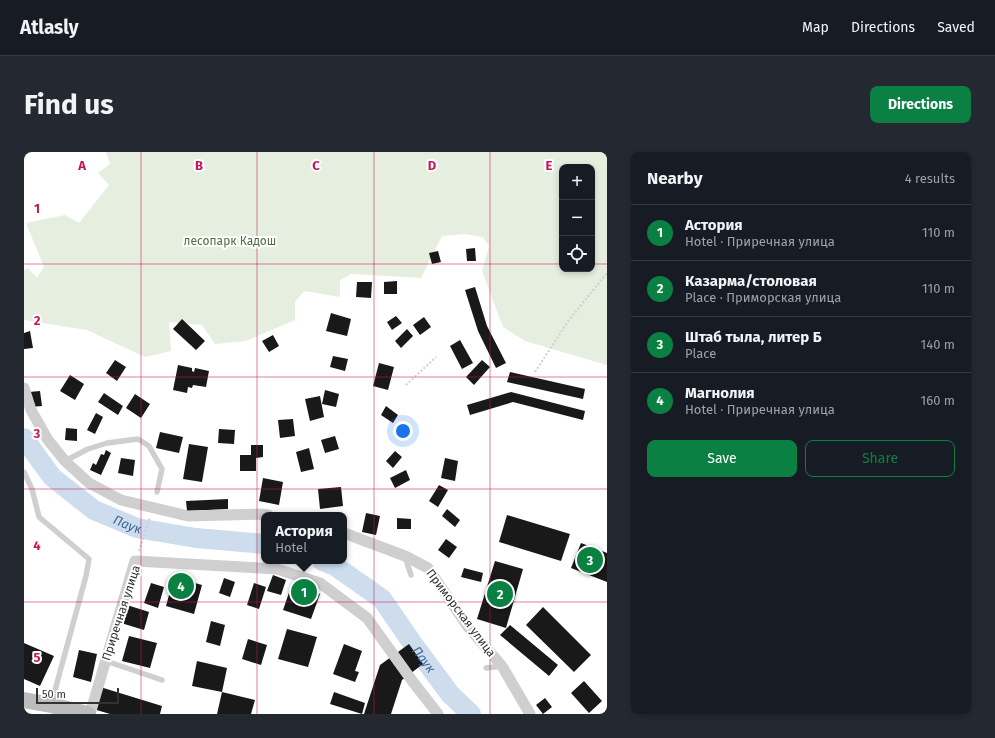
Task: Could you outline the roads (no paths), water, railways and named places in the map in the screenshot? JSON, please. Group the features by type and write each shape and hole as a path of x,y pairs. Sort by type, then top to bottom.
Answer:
{"street":[{"path":"24,388 31,410 48,440 64,461 89,483 121,500 152,509 188,516 261,514"},
{"name":"Приморская улица","path":"347,534 405,556 428,568 468,627 502,666 530,714"},
{"name":"Приречная улица","path":"89,714 135,561 277,569 320,583 367,618 438,714"},
{"path":"24,700 89,714"}],"lane":[{"path":"64,461 94,447 107,443 138,439 149,446 162,469 157,492"},
{"path":"24,472 32,489 39,517 89,559 86,576 51,705"},
{"path":"405,556 411,575"},
{"path":"106,661 162,680"},
{"path":"486,668 502,666"}],"waterway":[{"name":"Паук","path":"24,438 52,477 94,510 137,528 196,538 261,544"},
{"name":"Паук","path":"330,564 335,566 382,599 450,694 471,714"}],"place":[{"name":"Штаб тыла, литер Б","path":"590,560"},
{"name":"Магнолия","path":"181,586"},
{"name":"Астория","path":"304,592"},
{"name":"Казарма/столовая","path":"500,594"}],"park label":[{"name":"лесопарк Кадош","path":"230,241"}]}
